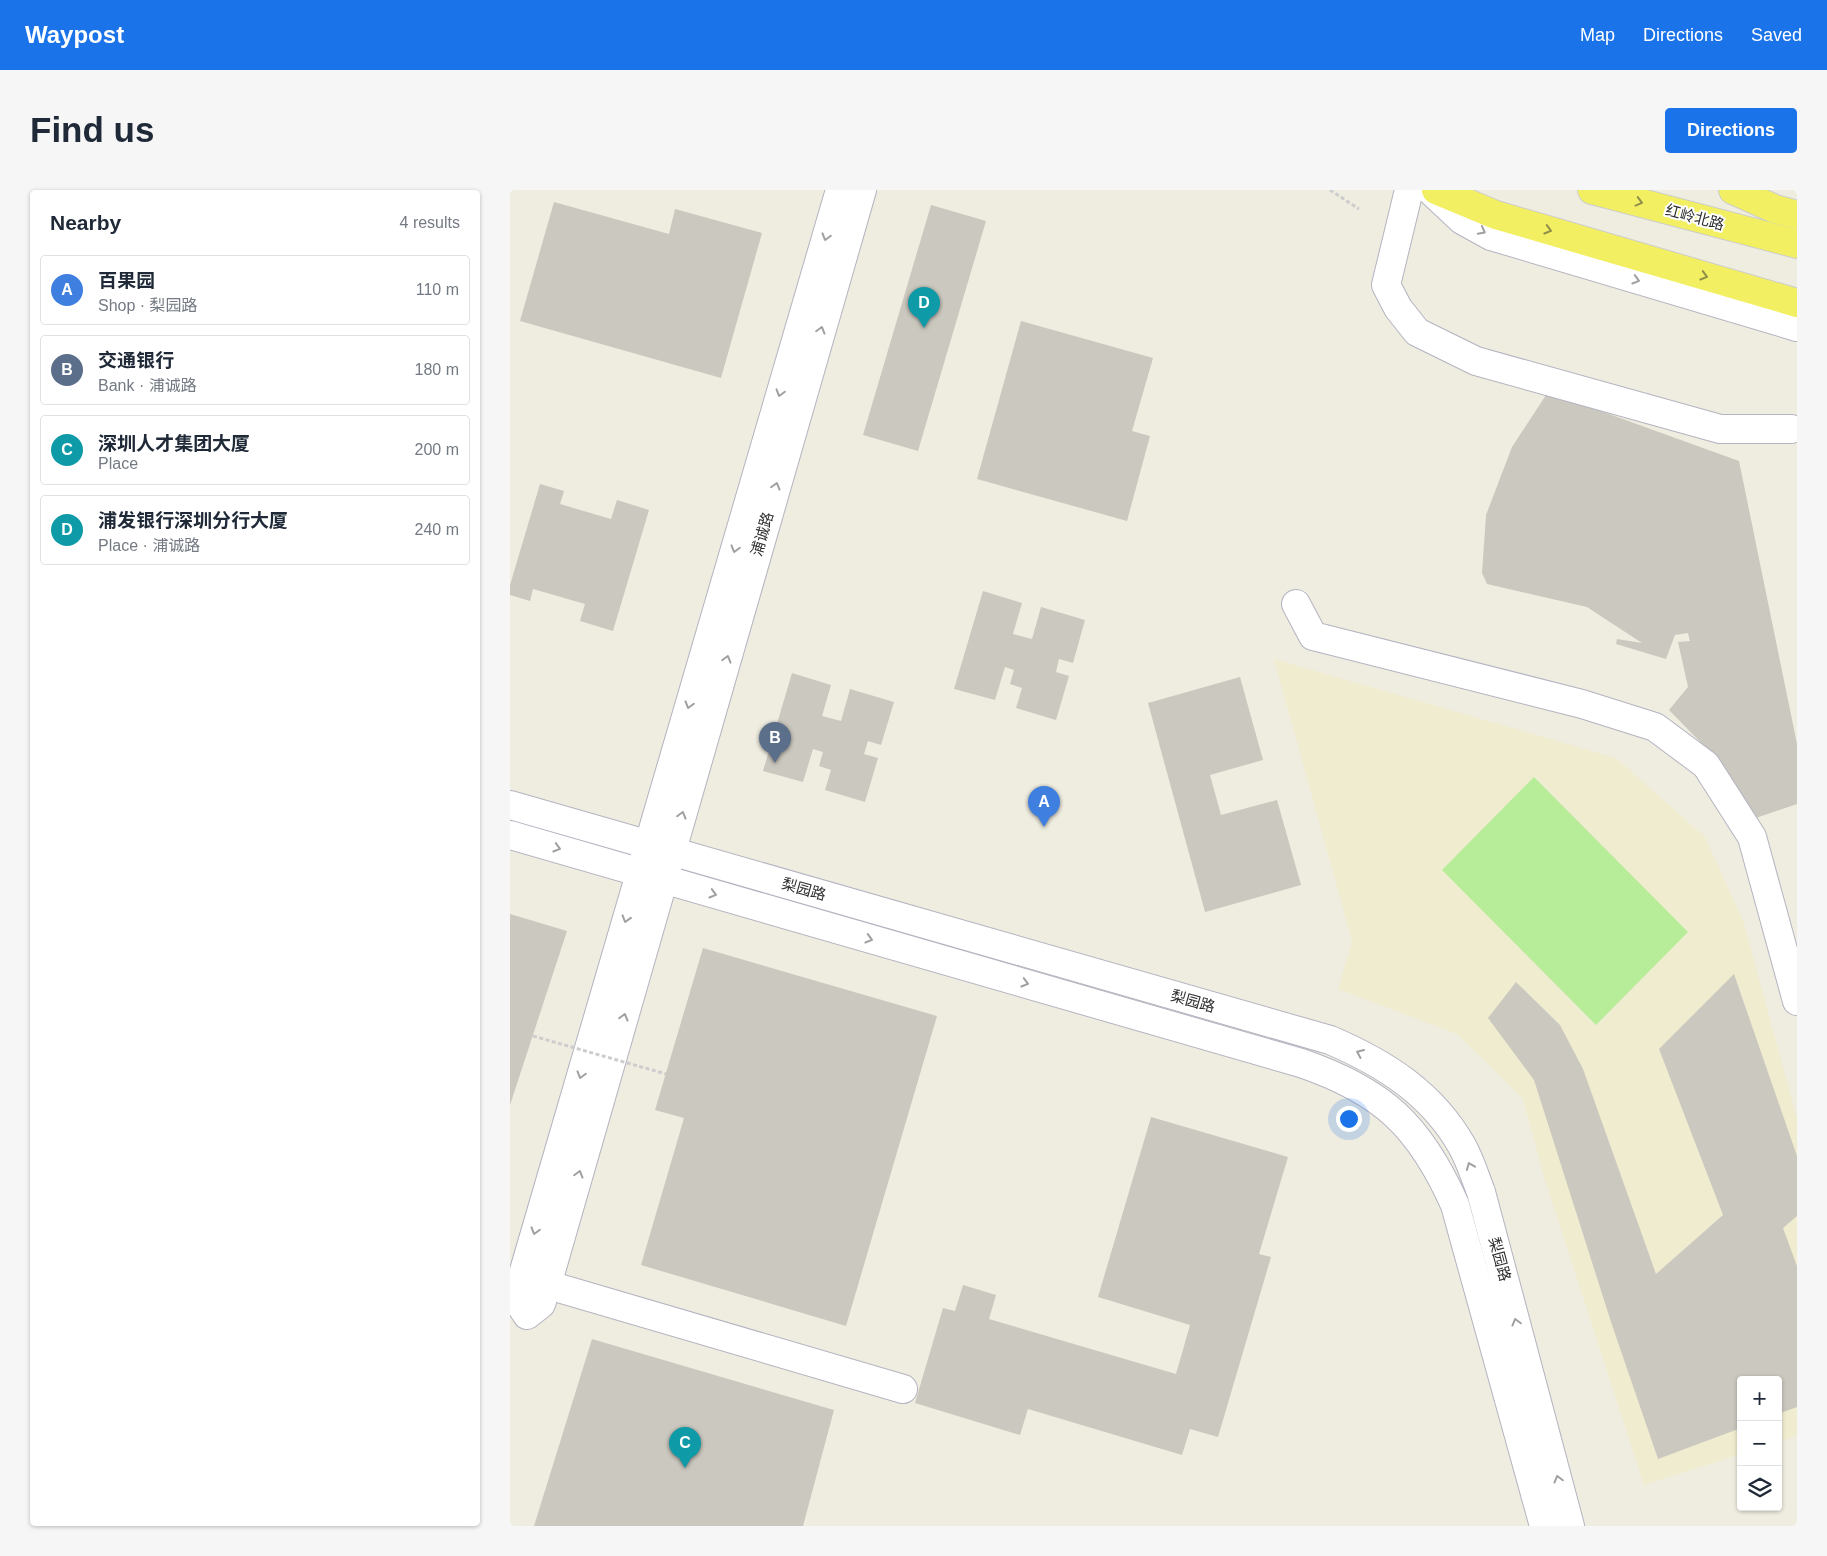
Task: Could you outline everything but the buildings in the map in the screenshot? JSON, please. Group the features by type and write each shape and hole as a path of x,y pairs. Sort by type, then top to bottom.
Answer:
{"main road":[{"path":"1436,190 1496,215 1797,303"},
{"name":"红岭北路","path":"1592,190 1797,244"},
{"path":"1733,190 1775,209 1797,215"},
{"path":"1768,190 1797,195"}],"street":[{"name":"浦诚路","path":"526,1279 652,876 840,190"},
{"name":"浦诚路","path":"660,848 862,190"},
{"path":"1409,190 1386,285 1398,308 1417,332 1476,361 1720,429 1791,429"},
{"path":"1430,190 1462,220 1491,236 1797,326"},
{"path":"1296,604 1313,636 1582,704 1655,727 1706,765 1752,837 1797,1001"},
{"name":"梨园路","path":"510,805 1330,1040 1370,1057 1406,1081 1436,1109 1462,1146 1481,1192 1570,1526"},
{"name":"梨园路","path":"510,835 1301,1063 1329,1073 1361,1088 1392,1111 1418,1138 1440,1171 1455,1205 1544,1526"},
{"path":"526,1279 903,1389"}],"path":[{"path":"1330,190 1359,209"},
{"path":"533,1036 666,1074"}],"shaded area":[{"path":"1274,659 1616,758 1705,837 1744,923 1797,1119 1797,1436 1782,1441 1782,1376 1777,1376 1741,1269 1741,1376 1737,1376 1737,1455 1644,1485 1544,1177 1523,1099 1457,1034 1338,989 1352,941"}],"green space":[{"path":"1534,777 1688,932 1596,1025 1442,870"}],"place":[{"name":"浦发银行深圳分行大厦","path":"924,328"},
{"name":"交通银行","path":"775,763"},
{"name":"百果园","path":"1044,827"},
{"name":"深圳人才集团大厦","path":"685,1468"}]}
